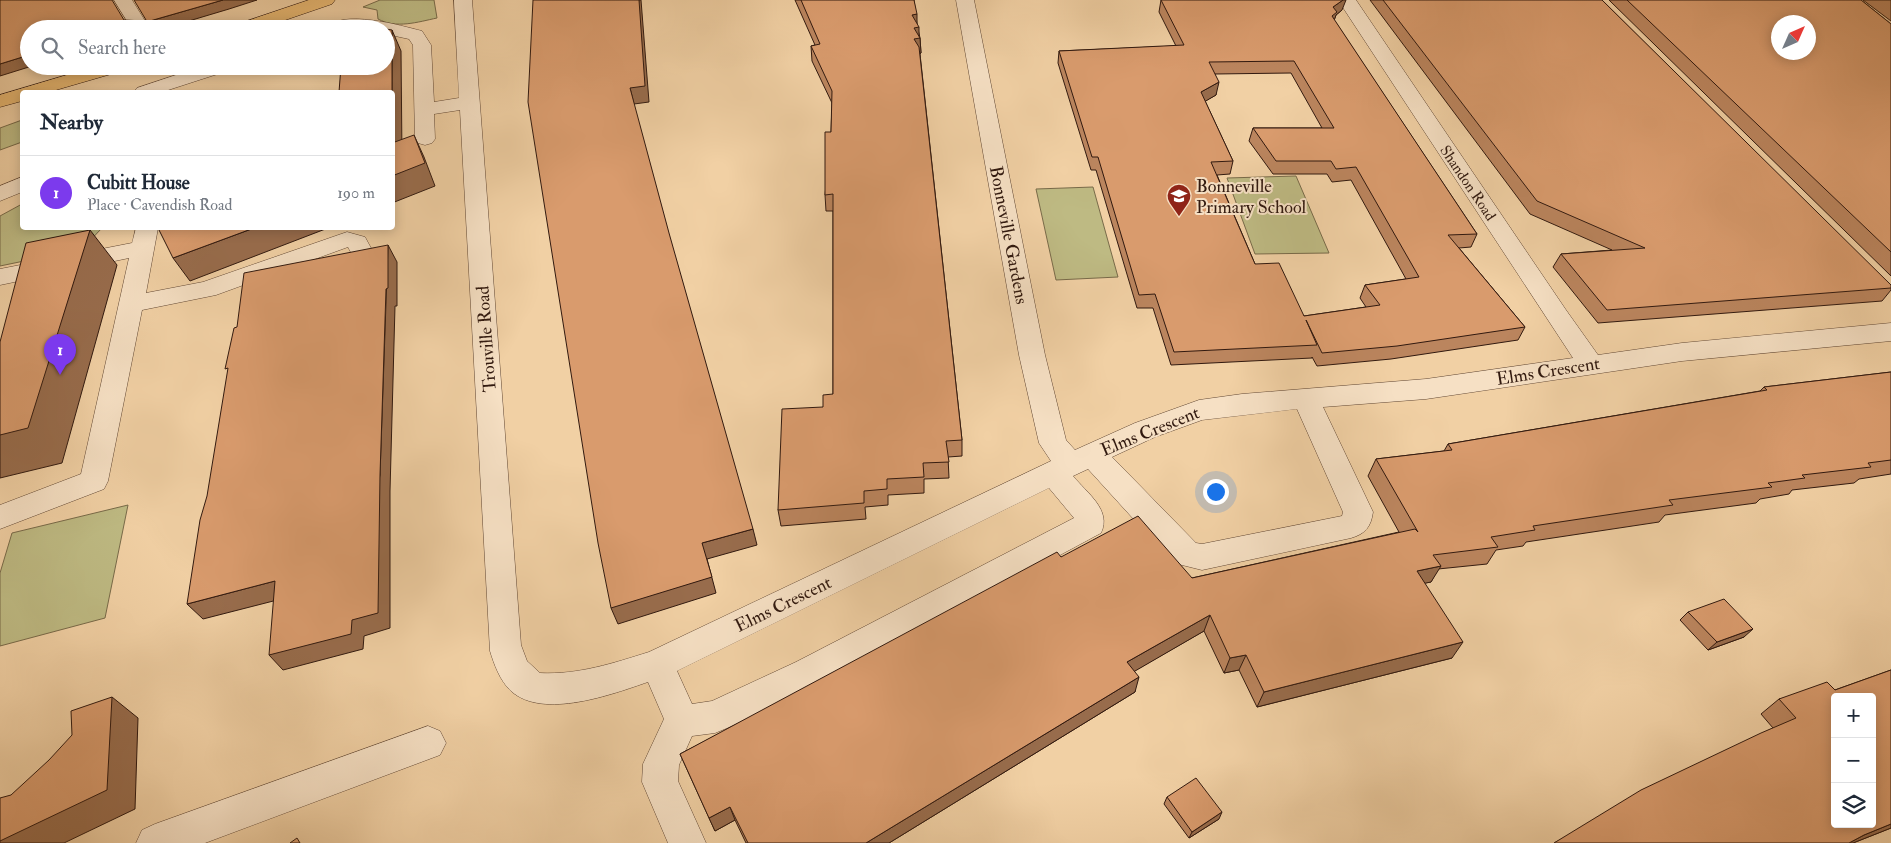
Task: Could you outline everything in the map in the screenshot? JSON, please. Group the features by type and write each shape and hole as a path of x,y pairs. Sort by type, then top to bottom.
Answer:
{"highway":[{"path":"267,20 326,0"},
{"path":"37,90 88,75"},
{"path":"0,101 20,96"}],"street":[{"path":"123,0 135,20"},
{"name":"Trouville Road","path":"463,0 504,645 518,676"},
{"name":"Bonneville Gardens","path":"965,0 1032,355 1054,443 1072,464"},
{"name":"Shandon Road","path":"1347,0 1556,316 1591,364"},
{"path":"395,31 412,34 420,39 422,45 425,139"},
{"path":"150,90 196,75"},
{"path":"424,110 470,102"},
{"path":"0,194 20,185"},
{"path":"0,277 144,238 94,481 0,517"},
{"path":"131,304 207,289 347,239 357,242 364,258"},
{"name":"Elms Crescent","path":"518,676 529,685 545,689 565,688 606,680 657,664 1072,464 1145,430 1199,410 1242,404 1306,400 1460,385 1591,364 1682,352 1891,332"},
{"path":"1072,464 1189,555 1202,557 1352,526 1357,520 1358,512 1306,400"},
{"path":"682,720 715,717 808,673 1090,524 1090,516 1072,464"},
{"path":"657,664 682,720 661,764 660,782 687,843"},
{"path":"155,843 428,743"}],"shaded area":[{"path":"380,0 434,0 437,18 415,23 395,24 395,20 378,19 377,10 363,7"},
{"path":"20,121 20,143 0,150 0,128"},
{"path":"1296,176 1329,253 1255,254 1227,178"},
{"path":"1093,187 1118,277 1056,280 1036,189"},
{"path":"20,205 20,230 100,230 82,249 0,266 0,216"},
{"path":"128,505 105,618 0,646 0,573 12,533"}],"building":[{"path":"0,0 112,0 124,20 20,20 20,58 0,64"},
{"path":"134,0 223,0 153,20 146,20"},
{"path":"533,0 639,0 645,86 630,88 753,529 702,543 712,577 611,608 598,543 528,102"},
{"path":"801,0 914,0 917,14 912,15 919,27 914,28 920,38 914,39 919,47 962,440 946,441 949,462 923,463 924,477 887,479 887,489 864,491 864,503 778,510 782,409 823,407 823,395 833,394 833,194 825,195 825,132 831,132 832,91 811,46 820,44"},
{"path":"1161,0 1343,0 1333,7 1337,12 1332,16 1477,234 1448,235 1525,327 1397,346 1322,353 1306,320 1317,345 1174,352 1155,294 1139,295 1098,157 1092,157 1059,51 1184,45","holes":["1294,61 1334,128 1253,128 1276,161 1331,161 1336,169 1356,167 1419,277 1365,285 1380,305 1304,316 1279,263 1255,264 1211,162 1233,161 1201,92 1219,82 1209,62"]},
{"path":"1383,0 1602,0 1891,285 1891,288 1607,310 1561,254 1645,248 1537,201"},
{"path":"1627,0 1861,0 1891,24 1891,252"},
{"path":"340,75 392,75 392,90 339,90"},
{"path":"414,135 425,163 395,175 395,142"},
{"path":"90,230 28,428 0,435 0,342 26,243"},
{"path":"159,230 249,230 173,258"},
{"path":"388,245 380,475 378,613 352,620 351,634 269,655 275,581 187,604 200,520 207,496 228,368 225,369 234,328 237,327 244,273"},
{"path":"1891,372 1891,460 1868,463 1871,467 1802,475 1805,478 1768,483 1772,487 1669,500 1673,505 1533,526 1535,530 1491,537 1498,547 1433,555 1441,566 1417,571 1463,642 1264,692 1246,655 1230,658 1210,615 1127,662 1139,677 866,843 748,843 730,807 709,818 680,754 1057,552 1061,557 1138,516 1192,578 1415,529 1418,532 1376,459 1452,450 1448,444 1767,390 1764,387"},
{"path":"1724,599 1753,629 1717,642 1688,612"},
{"path":"1891,670 1891,824 1849,843 1554,843 1641,790 1796,718 1779,699 1827,682 1835,690"},
{"path":"112,697 107,790 0,841 0,798 11,795 49,760 72,735 71,711"},
{"path":"1196,778 1222,812 1192,832 1167,797"},
{"path":"297,838 300,843 290,843"}],"place":[{"name":"Bonneville Primary School","path":"1179,217"},
{"name":"Cubitt House","path":"60,375"}]}
